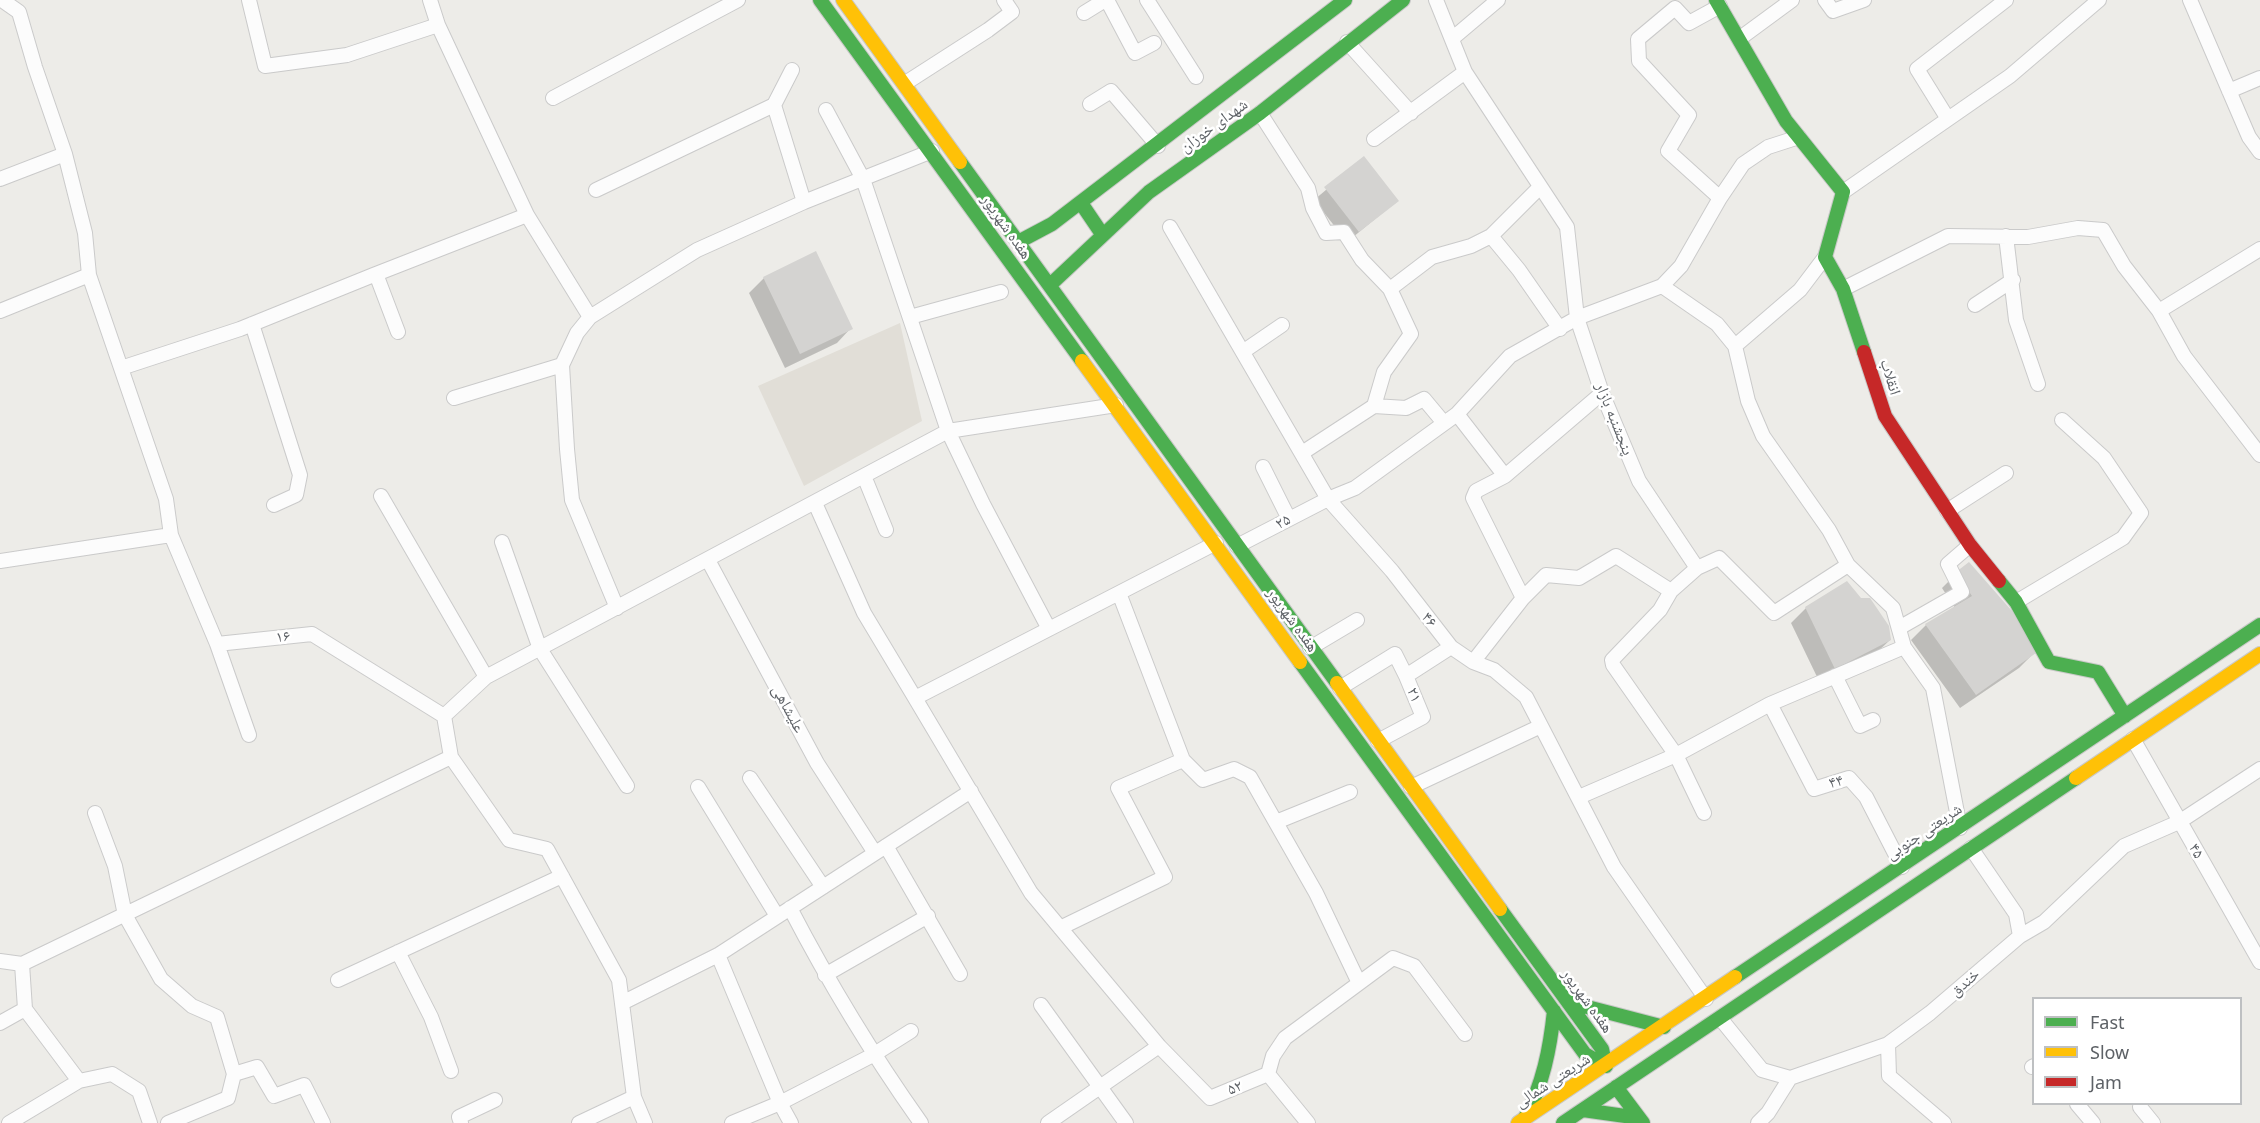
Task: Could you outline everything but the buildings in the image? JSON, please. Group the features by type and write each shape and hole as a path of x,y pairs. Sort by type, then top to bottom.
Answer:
{"main road":[{"name":"هفده شهریور","path":"820,0 932,151 1585,1054 1606,1066"},
{"name":"هفده شهریور","path":"843,0 1020,241 1310,648 1602,1049 1606,1066"},
{"name":"شهدای خوزان","path":"1020,241 1052,224 1158,146 1345,0"},
{"name":"شهدای خوزان","path":"1050,285 1149,192 1260,113 1403,0"},
{"path":"1718,3 1786,121 1843,192 1825,257"},
{"path":"1081,203 1102,234"},
{"name":"انقلاب","path":"1825,257 1843,289 1885,416 1947,511 1970,546 2016,602 2049,662 2098,672 2125,716"},
{"name":"شریعتی جنوبی","path":"1606,1066 2260,625"},
{"path":"1563,1123 2260,654"},
{"path":"1568,1002 1664,1027"},
{"path":"1521,1121 1535,1100 1550,1055 1554,1011"},
{"path":"1606,1066 1616,1088 1641,1120"},
{"name":"شریعتی شمالی","path":"1521,1121 1606,1066"},
{"path":"1583,1110 1641,1120"}],"street":[{"path":"2,0 19,12 65,154 86,233 88,275 166,499 171,535 217,644 249,735"},
{"path":"249,0 265,66 347,55 438,25"},
{"path":"430,0 438,25 527,215 590,317"},
{"path":"553,98 738,0"},
{"path":"904,84 1012,12 1004,0"},
{"path":"1084,13 1106,0 1135,53 1154,43"},
{"path":"1147,0 1196,77"},
{"name":"پنجشنبه بازار","path":"1436,0 1465,72 1567,227 1577,318 1602,393 1639,481 1697,568"},
{"path":"1453,38 1498,0"},
{"path":"1739,39 1792,0"},
{"path":"1825,0 1833,11 1864,0"},
{"path":"1948,119 1917,69 2006,0"},
{"path":"1843,192 2010,76 2100,0"},
{"path":"2190,0 2249,137 2260,152"},
{"path":"1718,3 1689,23 1675,8 1638,39 1639,61 1689,115 1668,151 1720,198"},
{"path":"1347,42 1411,113"},
{"path":"596,190 774,105 792,70"},
{"path":"1374,139 1465,72"},
{"path":"2229,91 2260,78"},
{"path":"1090,104 1111,91 1158,146"},
{"path":"774,105 804,202"},
{"path":"825,110 863,179 948,431 983,504 1049,629"},
{"path":"1260,113 1308,188 1313,208 1326,233 1344,232 1362,260 1390,289 1411,334 1384,372 1374,406"},
{"path":"1799,137 1768,147 1743,164 1720,198 1681,266 1662,286 1717,324 1735,346 1748,401 1763,436 1829,530 1848,566 1893,608 1904,647 1933,688 1960,828"},
{"path":"617,608 572,500 562,365 577,333 590,317 697,250 804,202 932,151"},
{"path":"0,179 65,154"},
{"path":"1390,289 1432,257 1471,246 1491,236 1540,187"},
{"path":"121,368 252,324 527,215"},
{"name":"۴۶","path":"1170,227 1328,498 1392,571 1451,647 1473,662 1494,670 1526,697 1579,797"},
{"path":"1843,289 1948,236 2028,237 2078,228 2103,230 2124,267 2159,311 2184,356 2260,456"},
{"path":"1491,236 1519,270 1560,330"},
{"path":"2006,236 2016,320 2038,384"},
{"path":"2159,311 2260,249"},
{"path":"1735,346 1800,290 1825,257"},
{"path":"376,274 398,332"},
{"path":"0,311 88,275"},
{"path":"1975,305 2013,280"},
{"name":"۲۵","path":"1237,546 1328,498 1355,489 1457,414 1510,356 1560,330 1577,318 1662,286"},
{"path":"910,317 1001,292"},
{"path":"252,324 300,475 296,495 274,505"},
{"path":"1244,351 1282,325"},
{"path":"454,398 562,365"},
{"path":"1523,598 1473,498 1476,491 1506,476 1602,393"},
{"path":"1302,453 1374,406 1406,408 1424,399 1444,423"},
{"path":"645,1123 634,1097 619,980 547,849 509,840 451,757 444,716 486,677 948,431 1116,405"},
{"path":"1457,414 1506,476"},
{"path":"2016,602 2123,538 2141,513 2104,458 2062,420"},
{"path":"1263,467 1289,519"},
{"path":"1947,511 2006,473"},
{"path":"864,476 886,530"},
{"path":"381,496 486,677"},
{"path":"815,502 864,613 1031,893 1159,1047 1048,1123"},
{"path":"0,561 171,535"},
{"path":"502,542 540,649 627,786"},
{"path":"915,698 1216,543"},
{"path":"1899,628 1962,592 1948,564 1970,546"},
{"path":"1473,662 1523,598 1546,575 1579,578 1616,556 1671,591"},
{"path":"1704,813 1676,755 1613,666 1612,660 1660,610 1671,591 1697,568 1719,558 1774,613 1848,566"},
{"name":"علیشاهی","path":"708,560 817,763 928,916 960,974"},
{"path":"1119,593 1183,760 1203,780 1234,769 1250,777 1316,894 1359,983"},
{"path":"1310,648 1357,620"},
{"name":"۱۶","path":"217,644 312,634 444,716"},
{"name":"۲۱","path":"1377,741 1423,717 1406,676 1451,647"},
{"path":"1706,999 1614,867 1579,797 1676,755 1770,704 1904,647"},
{"path":"1340,688 1395,654 1406,676"},
{"path":"1835,676 1860,726 1874,720"},
{"name":"۴۴","path":"1770,704 1814,789 1849,778 1866,797 1902,867"},
{"path":"1411,788 1541,726"},
{"name":"۴۵","path":"2133,739 2260,962"},
{"path":"0,962 22,964 451,757"},
{"path":"1060,928 1165,877 1118,788 1183,760"},
{"name":"خندق","path":"1790,1078 1888,1044 1930,1013 2020,936 2044,922 2124,846 2180,822 2260,769"},
{"path":"750,778 823,887"},
{"path":"698,788 777,916"},
{"path":"622,1003 718,955 971,791"},
{"path":"1276,822 1350,792"},
{"path":"95,813 115,866 125,915 161,979 192,1005 217,1017 234,1074 228,1098 168,1123"},
{"path":"1971,848 2016,914 2020,936"},
{"path":"338,980 562,876"},
{"path":"790,908 825,975 873,1055 921,1123"},
{"path":"825,975 928,916"},
{"path":"398,952 431,1017 452,1071"},
{"path":"718,955 780,1104 792,1123"},
{"path":"1308,1123 1268,1074 1273,1056 1285,1038 1393,958 1414,966 1465,1034"},
{"path":"22,964 25,1009 79,1081"},
{"path":"1041,1005 1126,1123"},
{"path":"0,1023 25,1009"},
{"path":"1720,1018 1762,1070 1790,1078 1768,1113 1758,1123"},
{"path":"732,1123 780,1104 873,1055 911,1032"},
{"path":"1888,1044 1889,1076 1944,1123"},
{"name":"۵۲","path":"1159,1047 1210,1098 1268,1074"},
{"path":"234,1074 257,1068 274,1096 304,1085 324,1123"},
{"path":"9,1123 79,1081 112,1074 139,1091 150,1123"},
{"path":"579,1123 634,1097"},
{"path":"461,1123 459,1117 495,1100"},
{"path":"2078,1105 2093,1123"},
{"path":"2140,1107 2153,1123"}],"shaded area":[{"path":"900,323 922,421 804,486 758,386"}],"traffic: fast":[{"path":"820,0 1082,361"},
{"path":"1020,241 1052,224 1345,0"},
{"path":"1050,285 1149,192 1260,113 1403,0"},
{"path":"1716,0 1786,121 1843,192 1825,257 1843,289 1864,352"},
{"path":"960,162 1337,683"},
{"path":"1081,203 1102,234"},
{"path":"1999,581 2016,602 2049,662 2098,672 2125,716"},
{"path":"1735,977 2260,625"},
{"path":"1300,662 1585,1054 1606,1066"},
{"path":"1563,1123 2076,778"},
{"path":"1500,909 1602,1049 1606,1066"},
{"path":"1568,1002 1664,1027"},
{"path":"1525,1118 1537,1092 1545,1066 1554,1011"},
{"path":"1616,1087 1643,1123"},
{"path":"1583,1110 1639,1118"}],"traffic: slow":[{"path":"843,0 960,162"},
{"path":"1082,361 1300,662"},
{"path":"2076,778 2260,654"},
{"path":"1337,683 1500,909"},
{"path":"1518,1123 1735,977"}],"traffic: jam":[{"path":"1864,352 1885,416 1970,545 1999,581"}]}
